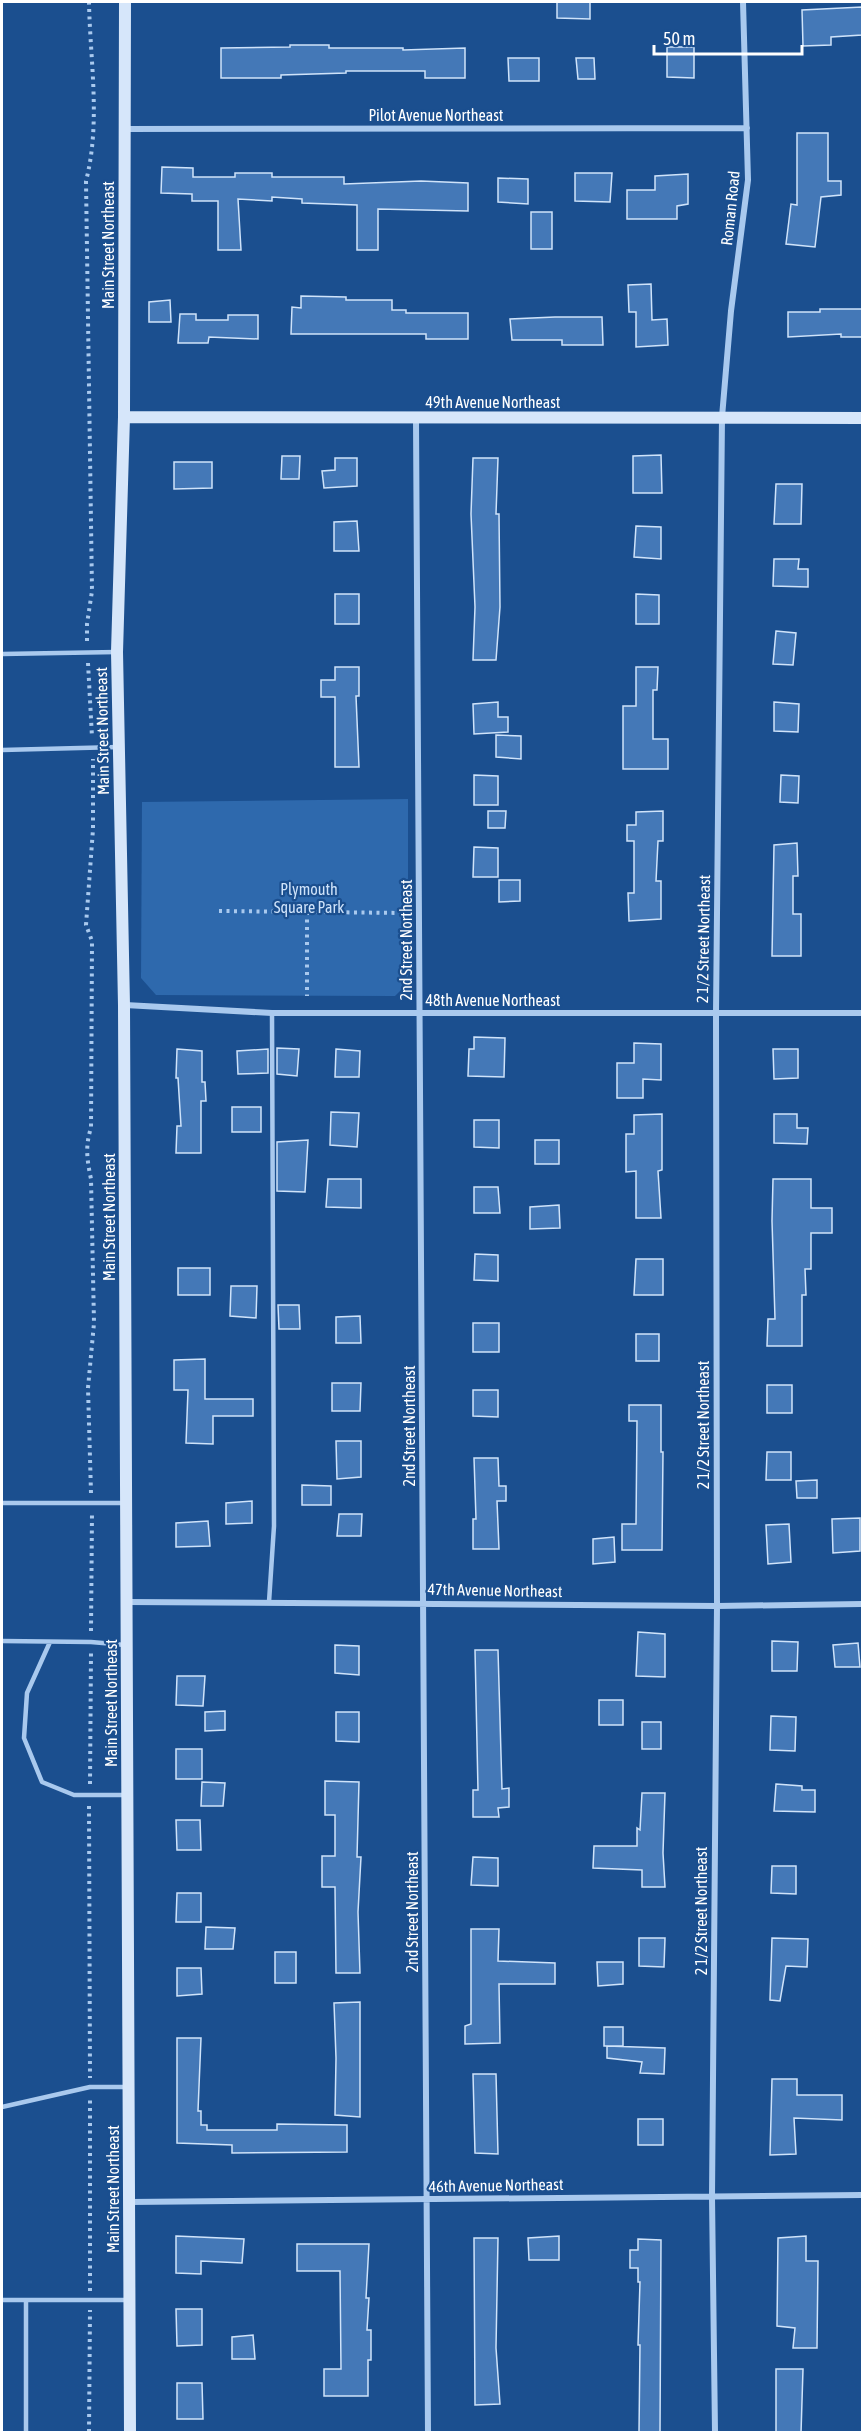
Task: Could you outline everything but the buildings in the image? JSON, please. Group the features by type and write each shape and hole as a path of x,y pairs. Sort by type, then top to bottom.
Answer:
{"street":[{"name":"Main Street Northeast","path":"125,2 124,417 117,652 124,1005 130,2433"},
{"name":"Roman Road","path":"722,417 731,311 748,180 743,2"},
{"name":"Pilot Avenue Northeast","path":"124,129 747,128"},
{"name":"49th Avenue Northeast","path":"124,417 862,418"},
{"name":"2 1/2 Street Northeast","path":"715,2433 712,2197 717,1606 716,1013 722,417"},
{"name":"2nd Street Northeast","path":"416,419 428,2433"},
{"name":"48th Avenue Northeast","path":"124,1005 272,1013 862,1013"},
{"name":"47th Avenue Northeast","path":"128,1602 423,1602 717,1606 862,1604"},
{"name":"46th Avenue Northeast","path":"130,2202 862,2195"}],"lane":[{"path":"2,654 117,652"},
{"path":"2,750 119,747"},
{"path":"269,1602 274,1526 272,1013"},
{"path":"2,1503 127,1503"},
{"path":"2,1641 91,1642 128,1645"},
{"path":"50,1642 27,1693 24,1738 42,1782 74,1795 128,1795"},
{"path":"2,2107 90,2087 129,2087"},
{"path":"26,2300 26,2433"},
{"path":"2,2301 130,2300"}],"path":[{"path":"89,2 93,144 86,181 92,591 87,624 94,797 86,925 92,941 91,1128 86,1156 91,1179 93,1311 88,1388 92,1503 89,1796 90,2433"},
{"path":"219,911 419,913"},
{"path":"307,912 307,996"}],"green space":[{"name":"Plymouth Square Park","path":"408,799 408,983 395,996 156,995 141,978 142,802"}]}
